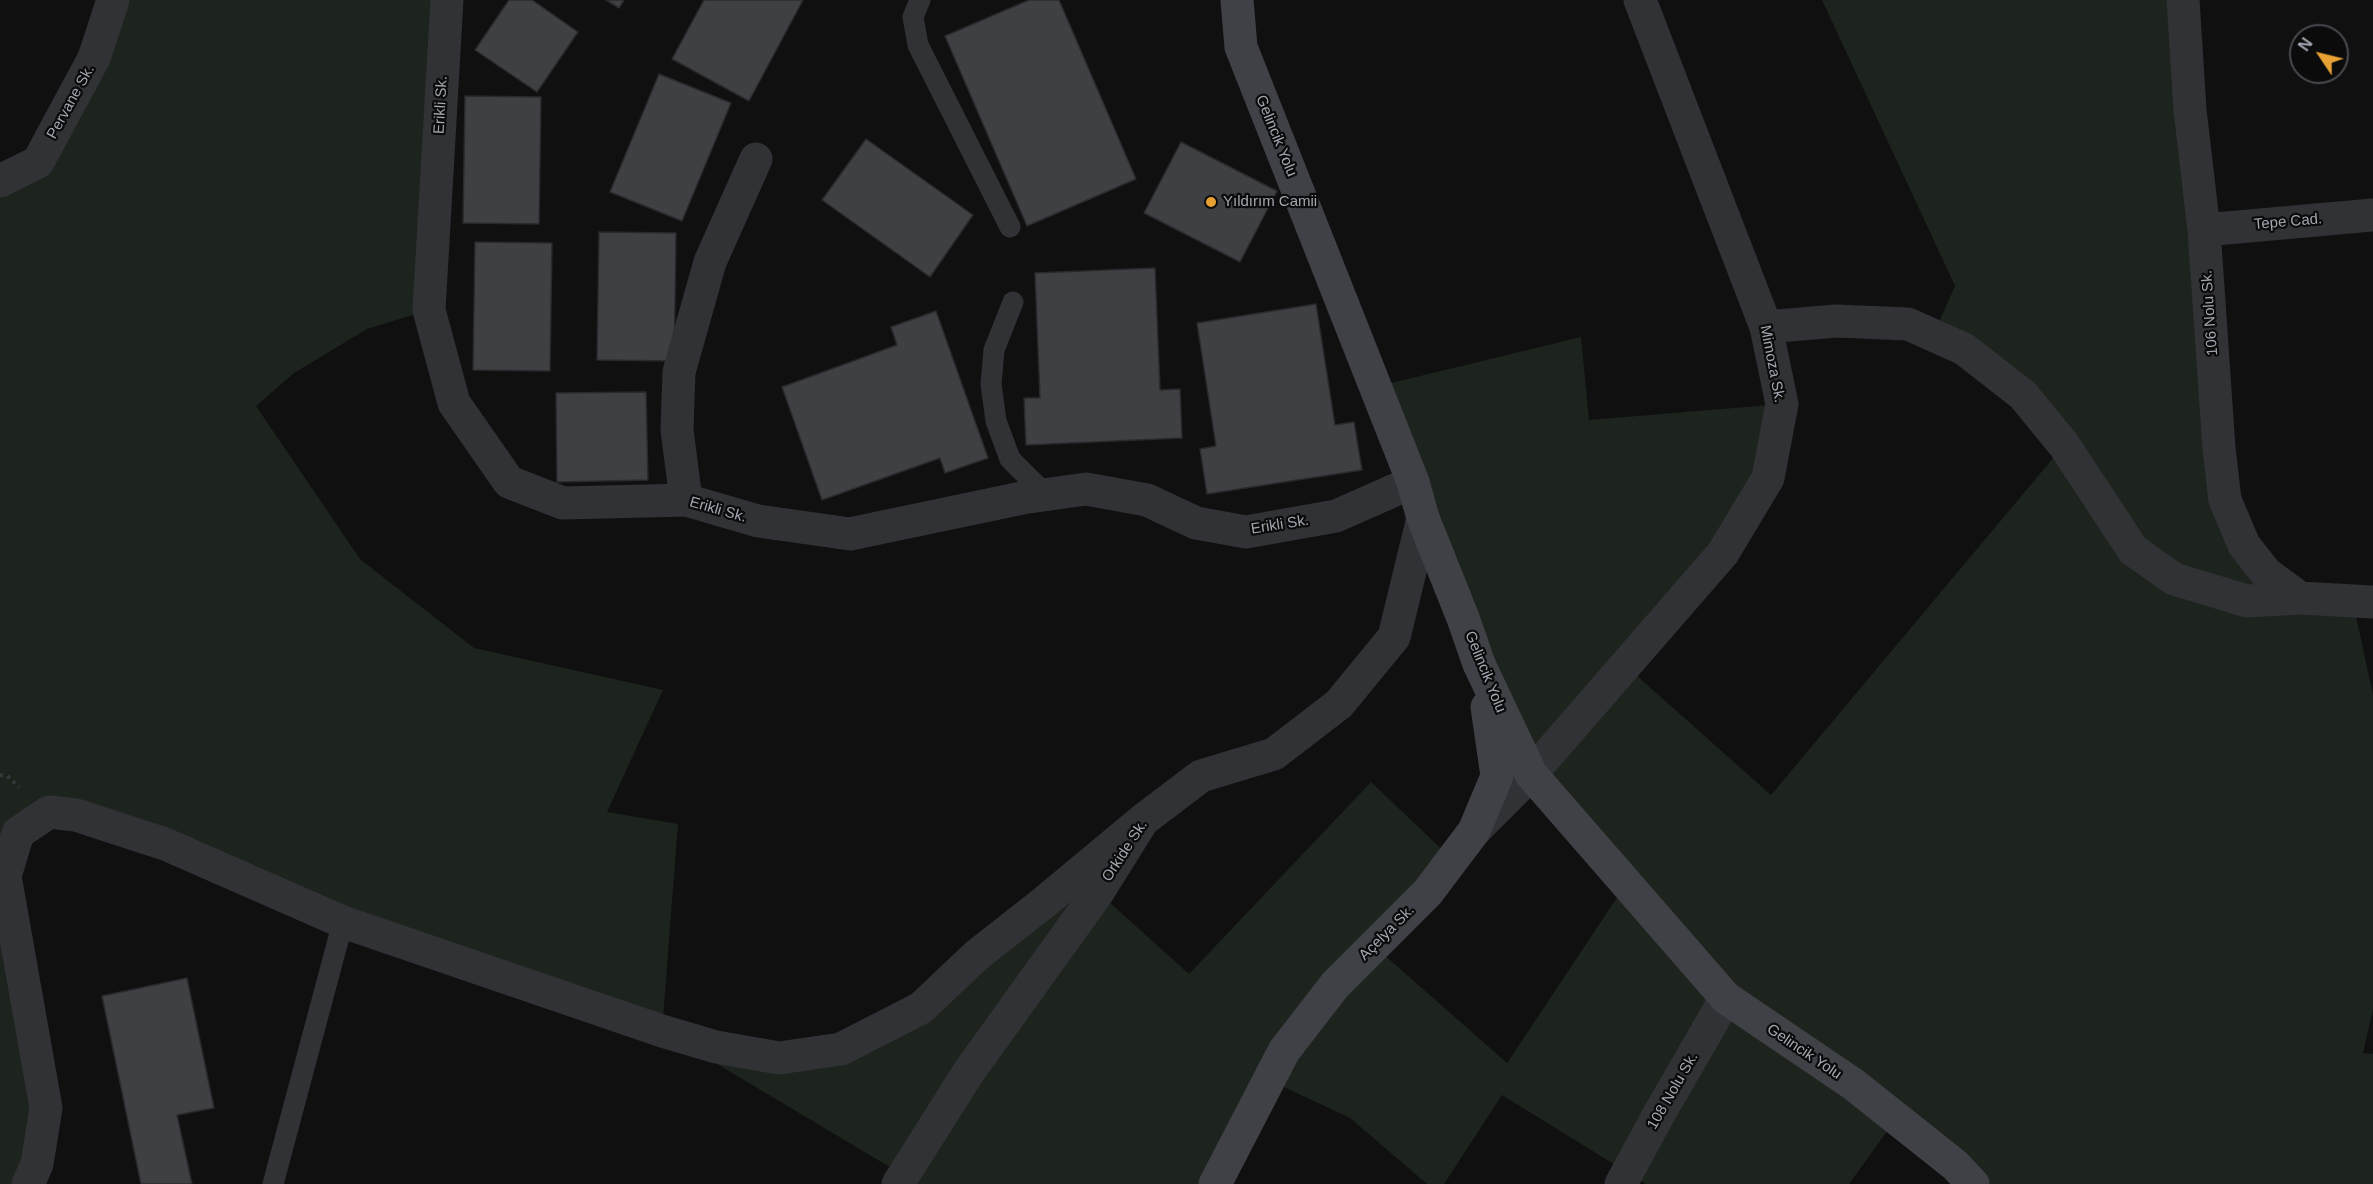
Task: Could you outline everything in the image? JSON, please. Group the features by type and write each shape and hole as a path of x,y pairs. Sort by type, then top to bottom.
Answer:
{"main road":[{"name":"Gelincik Yolu","path":"1237,0 1241,47 1413,482 1423,518 1479,664 1531,774 1726,998 1853,1084 1955,1165 1973,1184"},
{"name":"Açelya Sk.","path":"1215,1184 1284,1051 1335,985 1428,892 1474,831 1497,776 1493,735 1479,664"}],"street":[{"name":"Pervane Sk.","path":"0,182 38,162 94,58 113,0"},
{"name":"Erikli Sk.","path":"447,0 429,310 454,403 509,482 563,503 686,500 758,521 850,534 1086,489 1148,500 1196,523 1246,532 1336,516 1413,482"},
{"name":"Mimoza Sk.","path":"1474,831 1531,774 1723,553 1768,478 1782,404 1766,327 1640,0"},
{"name":"106 Nolu Sk.","path":"2184,0 2190,110 2204,230 2219,448 2225,500 2244,545 2266,573 2300,598"},
{"path":"686,500 677,430 679,372 710,262 756,159"},
{"name":"Tepe Cad.","path":"2204,230 2373,215"},
{"path":"1766,327 1836,321 1908,324 1964,349 2023,395 2064,445 2133,550 2174,579 2247,601 2300,598 2373,602"},
{"name":"Orkide Sk.","path":"898,1184 968,1073 1098,892 1143,820 1201,776 1274,754 1339,704 1394,637 1423,518"},
{"path":"28,1184 37,1164 46,1108 5,876 18,833 49,812 76,815 165,844 343,922 662,1031 716,1047 779,1058 841,1049 921,1008 977,955 1143,820"},
{"name":"108 Nolu Sk.","path":"1621,1184 1726,998"}],"lane":[{"path":"920,0 913,17 918,45 1010,227"},
{"path":"1013,302 994,350 991,384 996,421 1010,459 1046,495"},
{"path":"273,1184 343,922"}],"shaded area":[{"path":"102,0 447,0 429,310 367,329 294,373 256,406 360,559 474,648 663,690 607,812 678,824 662,1031 49,812 5,876 46,1108 28,1184 0,1184 0,181 38,162"},
{"path":"1822,0 2183,0 2219,448 2266,573 2353,602 2373,695 2373,1009 2363,1053 2373,1054 2373,1184 1973,1184 1896,1119 1849,1184 1646,1184 1502,1095 1444,1184 1427,1184 1350,1118 1269,1080 1215,1184 898,1184 903,1175 662,1031 841,1049 1042,904 1098,892 1189,974 1371,782 1453,860 1374,946 1507,1063 1626,884 1531,774 1375,387 1581,337 1589,420 1782,404 1768,478 1626,666 1771,795 2064,445 1933,335 1955,286"}],"building":[{"path":"509,0 532,0 578,32 537,92 475,50"},
{"path":"606,0 624,0 619,8"},
{"path":"704,0 803,0 749,101 672,59"},
{"path":"1029,0 1059,0 1136,179 1027,226 945,36"},
{"path":"659,74 731,103 682,221 610,192"},
{"path":"465,96 541,97 539,224 463,223"},
{"path":"866,139 973,215 930,277 822,200"},
{"name":"Yıldırım Camii","path":"1181,142 1277,191 1240,262 1144,213"},
{"path":"599,232 676,233 674,361 597,360"},
{"path":"475,242 552,243 550,371 473,370"},
{"path":"1155,268 1160,390 1180,389 1182,438 1026,445 1024,398 1040,398 1035,273"},
{"path":"1316,304 1335,425 1354,422 1362,470 1207,494 1200,449 1216,446 1197,323"},
{"path":"936,311 988,458 945,473 940,458 822,500 782,387 897,345 891,327"},
{"path":"646,392 648,480 557,482 556,393"},
{"path":"187,978 214,1108 177,1115 192,1184 141,1184 102,996"}],"place":[{"name":"Yıldırım Camii","path":"1211,202"}]}
